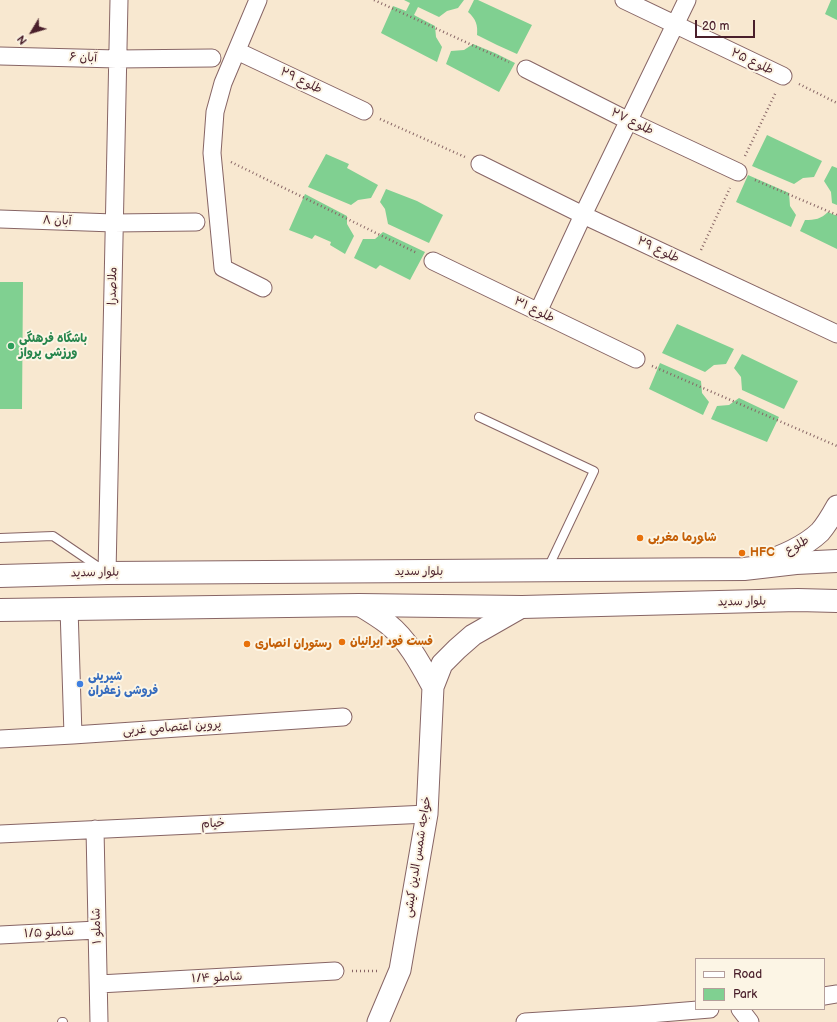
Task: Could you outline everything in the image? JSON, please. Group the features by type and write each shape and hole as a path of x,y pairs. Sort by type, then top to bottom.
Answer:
{"main road":[{"name":"بلوار سدید","path":"0,576 107,573 744,569 796,563 837,561"},
{"name":"بلوار سدید","path":"0,610 359,605 522,607 798,600 837,601"}],"street":[{"name":"ملاصدرا","path":"107,573 119,0"},
{"path":"258,0 223,84 215,112 212,153 223,268 263,288"},
{"name":"طلوع ۲۵","path":"624,0 783,76"},
{"path":"538,312 687,0"},
{"name":"طلوع ۲۹","path":"237,51 364,111"},
{"name":"آبان ۶","path":"0,56 117,59 212,58"},
{"name":"طلوع ۲۷","path":"526,69 629,121 738,172"},
{"name":"طلوع ۲۹","path":"480,164 583,215 837,334"},
{"name":"آبان ۸","path":"0,219 114,223 196,222"},
{"name":"طلوع ۳۱","path":"433,261 636,359"},
{"name":"طلوع","path":"744,569 773,559 808,542 820,531 837,506"},
{"path":"359,605 388,625 404,641 419,662 433,688"},
{"name":"خواجه شمس الدين كيشی","path":"378,1022 400,970 427,814 433,688 442,664 457,649 473,635 522,607"},
{"path":"69,608 73,735"},
{"name":"پروین اعتصامی غربی","path":"0,739 343,717"},
{"name":"خیام","path":"0,834 427,814"},
{"name":"شاملو ۱","path":"95,829 100,1022"},
{"name":"شاملو ۱/۵","path":"0,936 97,930"},
{"name":"شاملو ۱/۴","path":"99,984 335,971"},
{"path":"825,996 837,994"},
{"path":"525,1022 696,1010"},
{"path":"741,1010 750,1022"}],"lane":[{"path":"479,417 594,472 547,571"},
{"path":"0,538 53,536 107,573"}],"path":[{"path":"374,0 526,69"},
{"name":"طلوع ۲۵","path":"783,76 837,102"},
{"path":"364,111 480,164"},
{"path":"212,153 433,261"},
{"path":"738,172 837,215"},
{"path":"636,359 837,446"},
{"path":"335,971 400,970"}],"green space":[{"path":"404,0 464,0 458,8 447,11 439,17 418,7 414,15 435,26 436,37 442,47 437,62 381,33 393,6 406,11 410,3"},
{"path":"474,0 478,0 532,25 517,54 477,35 476,22 468,12"},
{"path":"831,0 837,0 837,20 825,14"},
{"path":"473,44 515,63 499,92 446,64 451,51 464,50"},
{"path":"767,135 822,161 814,177 803,178 794,184 752,166"},
{"path":"326,154 349,164 347,168 378,185 371,198 358,200 351,205 308,187"},
{"path":"832,166 837,168 837,205 832,203 831,192 824,181"},
{"path":"748,175 789,193 790,206 796,215 791,227 736,202"},
{"path":"386,189 417,201 443,215 429,243 388,224 385,209 380,202"},
{"path":"305,194 347,216 347,224 354,236 345,254 330,245 331,242 315,235 312,239 289,230"},
{"path":"828,212 837,216 837,249 800,231 805,220 818,219"},
{"path":"383,232 425,252 410,280 380,265 376,269 354,258 363,239 375,239"},
{"name":"باشگاه فرهنگی ورزشی پرواز","path":"0,282 23,282 22,409 0,409"},
{"path":"677,324 734,349 726,364 714,365 705,372 662,353"},
{"path":"742,354 798,381 784,409 742,390 741,377 734,368"},
{"path":"660,363 701,381 702,393 709,402 703,415 649,389"},
{"path":"739,398 779,417 767,442 711,419 717,406 729,405"}],"place":[{"name":"باشگاه فرهنگی ورزشی پرواز","path":"11,346"},
{"name":"شاورما مغربی","path":"640,538"},
{"name":"HFC","path":"742,553"},
{"name":"فست فود ایرانیان","path":"342,642"},
{"name":"رستوران انصاری","path":"247,644"},
{"name":"شیرینی فروشی زعفران","path":"80,684"}]}
